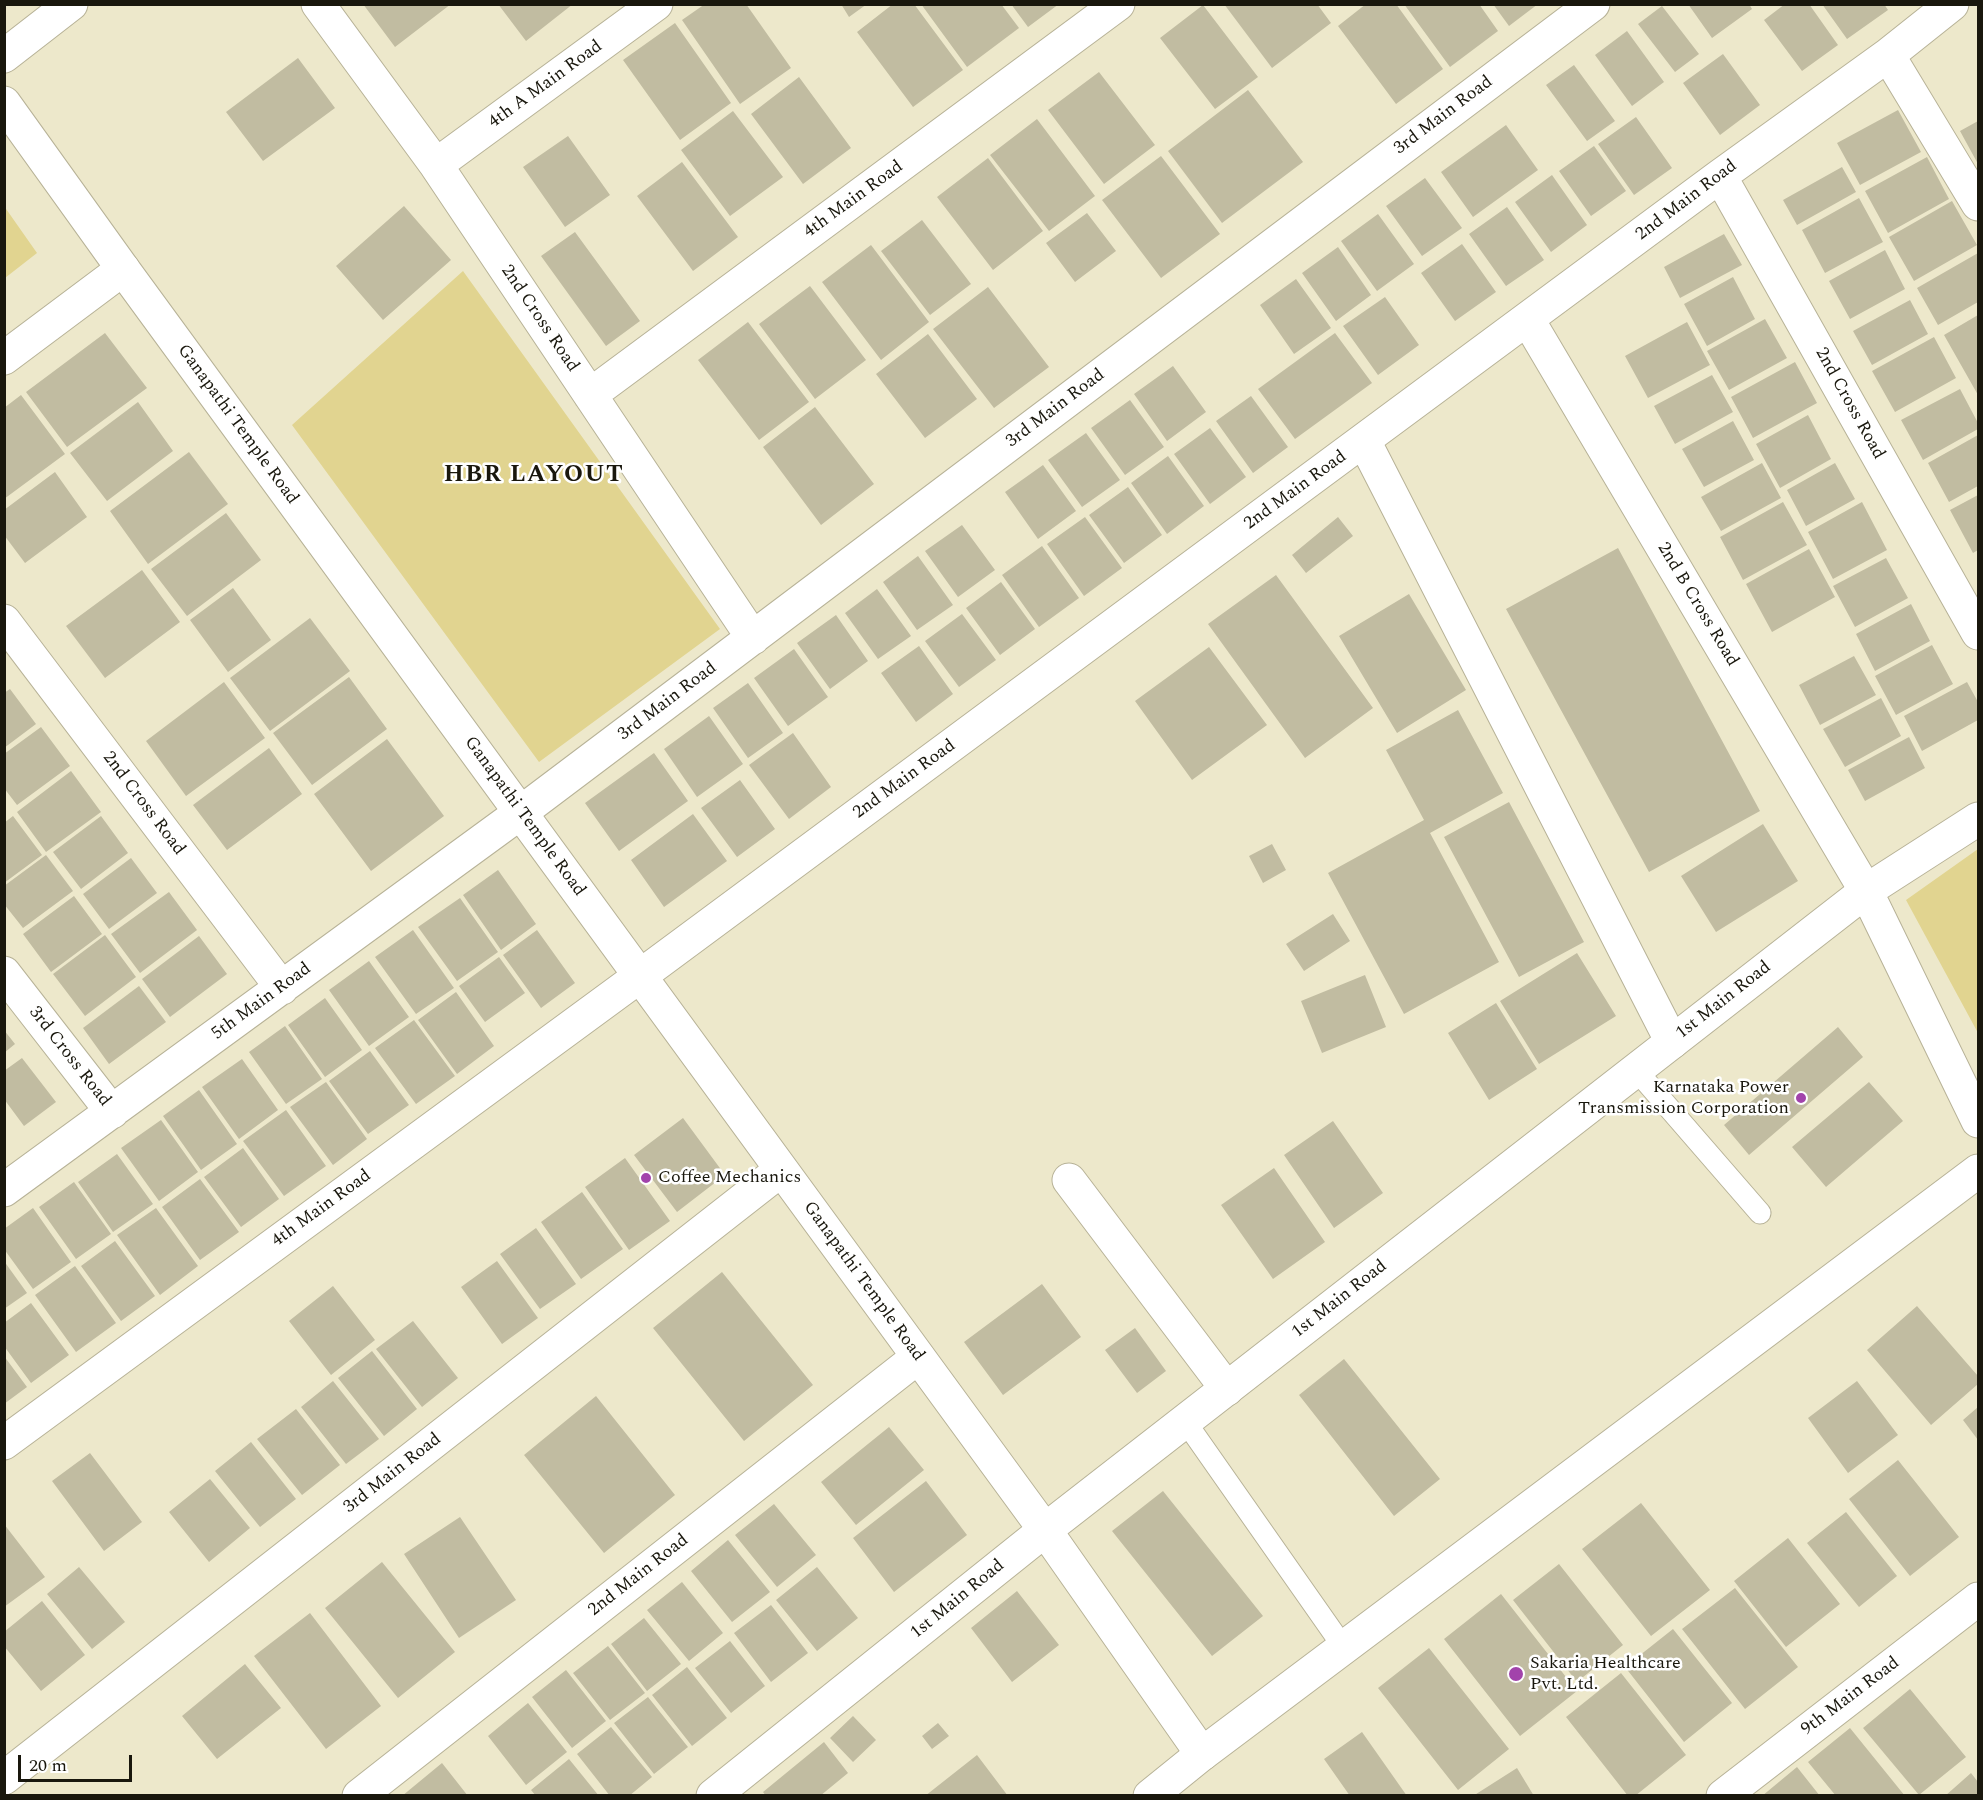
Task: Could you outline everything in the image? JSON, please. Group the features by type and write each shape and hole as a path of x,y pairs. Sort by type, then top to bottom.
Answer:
{"street":[{"path":"4,56 71,4"},
{"name":"2nd Cross Road","path":"318,4 436,165 753,638"},
{"name":"4th Main Road","path":"590,395 1118,4"},
{"name":"3rd Main Road","path":"520,813 1593,4"},
{"name":"2nd Main Road","path":"640,976 1720,176 1888,55 1952,4"},
{"name":"4th A Main Road","path":"436,165 654,5"},
{"path":"1888,55 1978,204"},
{"name":"Ganapathi Temple Road","path":"4,103 1045,1530 1202,1754"},
{"name":"2nd Cross Road","path":"1720,176 1978,633"},
{"path":"4,358 123,269"},
{"name":"2nd B Cross Road","path":"1528,320 1866,891 1978,1121"},
{"path":"1364,441 1672,1042"},
{"name":"2nd Cross Road","path":"4,621 282,988"},
{"name":"5th Main Road","path":"4,1190 520,813"},
{"name":"1st Main Road","path":"713,1796 1045,1530 1866,891 1978,819"},
{"name":"3rd Cross Road","path":"4,973 112,1112"},
{"name":"4th Main Road","path":"4,1443 640,976"},
{"name":"3rd Main Road","path":"4,1778 781,1170"},
{"path":"1150,1796 1202,1754 1978,1171"},
{"path":"1069,1180 1227,1389"},
{"name":"2nd Main Road","path":"359,1796 918,1358"},
{"name":"9th Main Road","path":"1723,1796 1978,1599"}],"lane":[{"path":"1636,1070 1760,1213"},
{"path":"1185,1421 1344,1648"}],"shaded area":[{"path":"4,206 37,253 5,278 4,278"},
{"path":"463,271 720,629 539,762 292,425"},
{"path":"1978,849 1978,1033 1906,900"}],"building":[{"path":"363,4 451,4 395,47"},
{"path":"498,4 573,4 526,41"},
{"path":"705,4 746,4 791,68 740,104 682,20"},
{"path":"841,4 867,4 849,17"},
{"path":"893,4 914,4 963,70 913,107 857,32"},
{"path":"921,4 1001,4 1019,28 967,67"},
{"path":"1011,4 1059,4 1028,27"},
{"path":"1224,4 1317,4 1331,23 1272,68"},
{"path":"1366,4 1396,4 1443,69 1396,104 1338,26"},
{"path":"1404,4 1479,4 1498,31 1450,67"},
{"path":"1493,4 1538,4 1509,26"},
{"path":"1688,4 1749,4 1752,9 1712,38"},
{"path":"1785,4 1809,4 1838,45 1802,71 1764,20"},
{"path":"1822,4 1884,4 1888,10 1847,39"},
{"path":"1203,5 1258,77 1215,109 1160,38"},
{"path":"1662,6 1699,54 1675,72 1638,24"},
{"path":"675,23 731,103 680,140 623,60"},
{"path":"1627,31 1664,82 1632,106 1595,55"},
{"path":"1723,54 1760,105 1720,135 1683,83"},
{"path":"298,58 335,108 263,161 226,112"},
{"path":"1574,65 1615,121 1587,141 1546,85"},
{"path":"1099,72 1155,145 1104,184 1048,110"},
{"path":"799,77 851,148 803,184 751,114"},
{"path":"1248,90 1303,162 1222,223 1168,151"},
{"path":"1898,110 1921,152 1860,185 1837,143"},
{"path":"733,111 783,177 730,216 681,150"},
{"path":"1636,117 1672,168 1634,195 1598,144"},
{"path":"1037,119 1095,196 1049,231 990,155"},
{"path":"1978,121 1978,164 1960,131"},
{"path":"1506,125 1538,170 1473,217 1441,172"},
{"path":"568,136 610,195 565,227 523,167"},
{"path":"1594,146 1626,191 1591,216 1559,171"},
{"path":"1161,156 1220,234 1161,278 1102,200"},
{"path":"1927,157 1949,199 1888,233 1865,191"},
{"path":"988,158 1043,231 993,270 937,197"},
{"path":"682,162 738,237 693,271 637,196"},
{"path":"1842,167 1856,192 1797,225 1783,200"},
{"path":"1552,175 1587,225 1551,252 1515,202"},
{"path":"1425,178 1462,228 1422,256 1386,206"},
{"path":"1859,198 1883,242 1825,273 1802,230"},
{"path":"1952,201 1977,245 1914,281 1889,237"},
{"path":"404,206 451,260 383,320 336,266"},
{"path":"1507,207 1544,260 1506,286 1469,234"},
{"path":"1087,213 1116,251 1075,282 1046,243"},
{"path":"1378,214 1414,264 1377,291 1341,241"},
{"path":"922,220 971,284 930,315 881,251"},
{"path":"575,232 640,321 606,346 541,256"},
{"path":"1724,234 1742,265 1680,298 1664,267"},
{"path":"1462,244 1496,292 1455,321 1421,273"},
{"path":"871,245 929,322 881,360 822,282"},
{"path":"1338,247 1371,295 1336,321 1302,273"},
{"path":"1885,250 1905,289 1850,319 1829,281"},
{"path":"1978,253 1978,302 1938,325 1917,288"},
{"path":"1733,277 1755,319 1707,346 1684,304"},
{"path":"1296,279 1331,328 1294,354 1260,305"},
{"path":"810,286 866,360 815,399 759,324"},
{"path":"988,287 1049,367 994,408 933,329"},
{"path":"1385,297 1419,345 1378,375 1343,326"},
{"path":"1910,300 1928,334 1872,365 1853,331"},
{"path":"1978,315 1978,395 1944,335"},
{"path":"1765,319 1787,358 1729,390 1707,351"},
{"path":"748,322 809,402 759,440 698,360"},
{"path":"1687,322 1710,365 1648,398 1625,356"},
{"path":"105,333 147,388 67,447 26,392"},
{"path":"1335,333 1372,383 1295,439 1258,389"},
{"path":"928,334 977,399 925,438 876,374"},
{"path":"1934,337 1956,378 1895,412 1872,371"},
{"path":"1795,362 1817,403 1753,438 1731,397"},
{"path":"1173,366 1206,412 1167,441 1134,394"},
{"path":"1712,375 1733,412 1675,444 1654,406"},
{"path":"1960,389 1978,423 1978,429 1923,460 1901,420"},
{"path":"21,395 65,454 4,499 4,408"},
{"path":"1251,396 1288,447 1253,473 1216,421"},
{"path":"1130,400 1164,447 1125,475 1091,428"},
{"path":"138,402 173,451 107,501 70,453"},
{"path":"815,407 874,484 821,525 763,447"},
{"path":"1808,415 1831,459 1780,488 1756,444"},
{"path":"1733,421 1754,460 1704,487 1682,449"},
{"path":"1210,428 1246,477 1210,504 1174,454"},
{"path":"1086,433 1120,480 1082,507 1048,460"},
{"path":"1978,435 1978,486 1949,502 1928,463"},
{"path":"189,452 228,504 148,564 110,511"},
{"path":"1168,456 1204,506 1167,534 1131,483"},
{"path":"1762,463 1781,498 1721,531 1701,497"},
{"path":"1835,463 1855,499 1806,526 1787,490"},
{"path":"1043,465 1076,511 1038,539 1005,492"},
{"path":"55,472 87,517 25,563 4,535 4,510"},
{"path":"1128,487 1162,535 1124,563 1089,515"},
{"path":"1978,495 1978,550 1973,553 1950,510"},
{"path":"1783,502 1807,545 1743,580 1720,537"},
{"path":"1862,502 1887,550 1833,579 1808,532"},
{"path":"226,513 261,560 187,616 151,569"},
{"path":"1085,517 1122,568 1084,596 1047,544"},
{"path":"1338,517 1353,536 1306,573 1292,555"},
{"path":"962,525 995,570 958,597 925,551"},
{"path":"1042,546 1079,598 1039,627 1002,575"},
{"path":"1618,548 1760,811 1649,872 1506,609"},
{"path":"1809,549 1835,597 1772,632 1746,584"},
{"path":"918,556 953,605 917,630 883,582"},
{"path":"1886,558 1908,598 1855,627 1833,586"},
{"path":"142,570 180,622 105,678 66,626"},
{"path":"1276,575 1373,708 1305,758 1208,624"},
{"path":"1001,582 1035,629 1000,655 966,608"},
{"path":"233,588 271,640 228,672 190,620"},
{"path":"877,589 911,636 878,659 845,613"},
{"path":"1409,594 1466,690 1397,733 1339,636"},
{"path":"1911,604 1930,641 1875,671 1856,634"},
{"path":"962,614 996,660 959,687 925,641"},
{"path":"836,615 868,661 830,689 797,643"},
{"path":"310,618 350,671 270,731 230,678"},
{"path":"1932,645 1953,684 1896,715 1875,676"},
{"path":"919,646 953,694 916,722 881,673"},
{"path":"1209,647 1267,725 1192,780 1135,701"},
{"path":"794,649 828,697 788,726 754,678"},
{"path":"1854,656 1876,695 1820,725 1799,685"},
{"path":"349,677 387,729 312,785 273,733"},
{"path":"224,682 265,738 186,796 146,741"},
{"path":"1967,682 1978,702 1978,720 1922,751 1904,716"},
{"path":"748,683 783,733 748,758 713,708"},
{"path":"10,689 36,724 4,748 4,693"},
{"path":"1881,698 1901,736 1845,767 1823,729"},
{"path":"1458,710 1503,793 1430,833 1499,962 1404,1014 1328,873 1424,820 1386,750"},
{"path":"709,716 743,764 697,797 664,749"},
{"path":"41,727 70,766 17,805 4,788 4,754"},
{"path":"793,733 831,787 789,819 749,765"},
{"path":"1909,737 1925,768 1865,801 1848,770"},
{"path":"387,739 444,816 371,871 314,794"},
{"path":"269,748 302,794 227,850 193,805"},
{"path":"654,753 688,801 619,851 585,803"},
{"path":"71,771 101,812 46,852 17,812"},
{"path":"740,780 775,829 737,857 701,808"},
{"path":"1509,802 1584,942 1519,977 1444,837"},
{"path":"693,814 727,861 664,907 631,860"},
{"path":"13,816 42,855 4,883 4,823"},
{"path":"101,816 128,853 81,889 53,852"},
{"path":"1763,824 1798,881 1716,932 1681,876"},
{"path":"1272,844 1286,870 1263,883 1249,856"},
{"path":"46,855 73,891 23,928 4,904 4,886"},
{"path":"131,858 157,893 109,929 83,894"},
{"path":"498,870 536,924 501,950 463,895"},
{"path":"169,892 197,930 140,973 111,934"},
{"path":"74,896 102,934 51,972 23,934"},
{"path":"460,898 498,952 457,981 418,927"},
{"path":"1333,914 1350,941 1304,971 1286,944"},
{"path":"413,930 454,988 416,1014 375,957"},
{"path":"537,930 575,983 541,1008 503,955"},
{"path":"105,935 136,977 85,1016 53,974"},
{"path":"199,936 227,974 170,1017 142,979"},
{"path":"1577,953 1616,1016 1539,1064 1500,1001"},
{"path":"499,957 525,993 485,1022 459,986"},
{"path":"369,961 409,1017 369,1046 329,990"},
{"path":"1365,975 1386,1027 1322,1053 1301,1001"},
{"path":"139,986 166,1022 109,1064 83,1028"},
{"path":"456,992 494,1046 457,1074 418,1020"},
{"path":"325,998 362,1050 325,1077 288,1025"},
{"path":"1496,1003 1537,1069 1489,1100 1448,1033"},
{"path":"414,1020 455,1076 416,1104 375,1048"},
{"path":"285,1026 322,1079 286,1104 249,1052"},
{"path":"1838,1027 1863,1057 1749,1155 1724,1125"},
{"path":"4,1030 15,1044 4,1053"},
{"path":"370,1051 409,1105 368,1134 329,1081"},
{"path":"22,1058 56,1102 24,1126 4,1099 4,1071"},
{"path":"242,1059 278,1110 239,1139 202,1087"},
{"path":"326,1082 367,1139 333,1165 290,1107"},
{"path":"1869,1082 1903,1121 1826,1187 1792,1147"},
{"path":"199,1090 237,1144 201,1170 163,1116"},
{"path":"286,1110 326,1166 284,1196 243,1141"},
{"path":"683,1118 725,1175 677,1212 634,1155"},
{"path":"161,1120 198,1172 159,1201 121,1148"},
{"path":"1333,1121 1383,1193 1334,1228 1284,1155"},
{"path":"243,1148 279,1199 241,1227 204,1177"},
{"path":"117,1154 153,1204 113,1232 78,1182"},
{"path":"625,1158 670,1221 629,1250 585,1187"},
{"path":"1274,1168 1325,1242 1273,1279 1221,1205"},
{"path":"200,1179 239,1232 200,1260 162,1207"},
{"path":"74,1182 111,1234 76,1259 39,1207"},
{"path":"582,1192 623,1249 581,1279 541,1222"},
{"path":"33,1208 71,1262 33,1289 4,1249 4,1229"},
{"path":"156,1208 198,1266 160,1295 117,1235"},
{"path":"536,1228 576,1284 540,1309 500,1254"},
{"path":"115,1241 155,1296 121,1321 81,1266"},
{"path":"4,1261 27,1293 4,1309"},
{"path":"497,1261 538,1318 502,1344 461,1287"},
{"path":"75,1266 116,1323 76,1352 35,1295"},
{"path":"722,1272 813,1385 744,1441 653,1328"},
{"path":"1042,1284 1081,1337 1003,1395 964,1342"},
{"path":"333,1286 375,1340 331,1375 289,1321"},
{"path":"31,1303 69,1355 31,1383 4,1346 4,1323"},
{"path":"1917,1306 1978,1376 1978,1384 1931,1425 1867,1350"},
{"path":"413,1321 458,1378 422,1407 376,1349"},
{"path":"1135,1328 1166,1371 1137,1393 1105,1350"},
{"path":"372,1351 417,1409 384,1436 338,1378"},
{"path":"4,1356 27,1387 4,1404"},
{"path":"1344,1359 1440,1479 1394,1516 1299,1395"},
{"path":"333,1381 379,1439 346,1464 301,1407"},
{"path":"1857,1381 1898,1435 1848,1473 1808,1418"},
{"path":"596,1396 675,1495 604,1553 524,1455"},
{"path":"1978,1407 1978,1440 1963,1420"},
{"path":"296,1409 340,1465 302,1495 257,1439"},
{"path":"889,1427 924,1470 856,1525 821,1482"},
{"path":"251,1442 296,1499 260,1527 215,1471"},
{"path":"90,1453 142,1522 104,1551 52,1481"},
{"path":"1898,1460 1959,1537 1910,1576 1849,1499"},
{"path":"210,1479 250,1528 209,1562 169,1512"},
{"path":"926,1481 967,1535 894,1592 853,1538"},
{"path":"1163,1491 1263,1616 1212,1656 1112,1531"},
{"path":"1641,1503 1710,1590 1651,1636 1582,1549"},
{"path":"774,1504 816,1555 777,1587 735,1535"},
{"path":"1846,1512 1897,1576 1859,1607 1807,1543"},
{"path":"460,1517 516,1600 459,1638 404,1554"},
{"path":"4,1524 45,1577 4,1607"},
{"path":"1788,1538 1840,1604 1786,1647 1734,1581"},
{"path":"728,1540 770,1592 732,1622 691,1571"},
{"path":"382,1562 455,1652 398,1698 325,1608"},
{"path":"1559,1564 1623,1645 1577,1682 1513,1600"},
{"path":"79,1567 125,1622 92,1649 47,1594"},
{"path":"817,1567 858,1618 817,1651 776,1600"},
{"path":"682,1582 723,1633 689,1661 647,1610"},
{"path":"1735,1588 1798,1667 1745,1709 1682,1629"},
{"path":"1017,1591 1059,1645 1012,1682 971,1628"},
{"path":"1501,1594 1577,1691 1520,1736 1444,1639"},
{"path":"42,1601 85,1655 41,1691 4,1646 4,1632"},
{"path":"771,1605 808,1653 771,1682 734,1633"},
{"path":"310,1613 381,1706 326,1749 254,1656"},
{"path":"644,1618 681,1664 647,1691 611,1644"},
{"path":"1673,1629 1732,1703 1684,1742 1625,1667"},
{"path":"730,1641 765,1686 731,1713 695,1668"},
{"path":"608,1646 645,1693 610,1720 573,1673"},
{"path":"1429,1648 1509,1749 1458,1790 1378,1688"},
{"path":"245,1664 281,1708 217,1759 182,1716"},
{"path":"687,1667 727,1718 692,1746 652,1695"},
{"path":"566,1670 606,1721 572,1748 532,1697"},
{"path":"1621,1673 1686,1755 1635,1796 1628,1796 1566,1717"},
{"path":"1910,1689 1966,1757 1919,1795 1863,1728"},
{"path":"648,1697 688,1747 654,1774 614,1723"},
{"path":"528,1703 567,1752 526,1785 488,1736"},
{"path":"853,1716 876,1740 853,1762 830,1738"},
{"path":"938,1723 949,1736 932,1749 922,1736"},
{"path":"611,1727 652,1777 629,1796 610,1796 577,1754"},
{"path":"1850,1728 1905,1796 1836,1796 1808,1762"},
{"path":"1362,1732 1407,1796 1350,1796 1324,1759"},
{"path":"824,1742 848,1773 820,1796 766,1796 763,1792"},
{"path":"977,1755 1008,1796 925,1796"},
{"path":"569,1759 599,1796 536,1796 531,1790"},
{"path":"442,1763 468,1796 402,1796"},
{"path":"1797,1767 1820,1796 1762,1796"},
{"path":"1517,1768 1534,1796 1473,1796"},
{"path":"1971,1773 1978,1782 1978,1796 1945,1796"}],"place":[{"name":"Karnataka Power Transmission Corporation","path":"1801,1098"},
{"name":"Coffee Mechanics","path":"646,1178"},
{"name":"Sakaria Healthcare Pvt. Ltd.","path":"1516,1674"}],"district":[{"name":"HBR LAYOUT","path":"534,476"}]}
